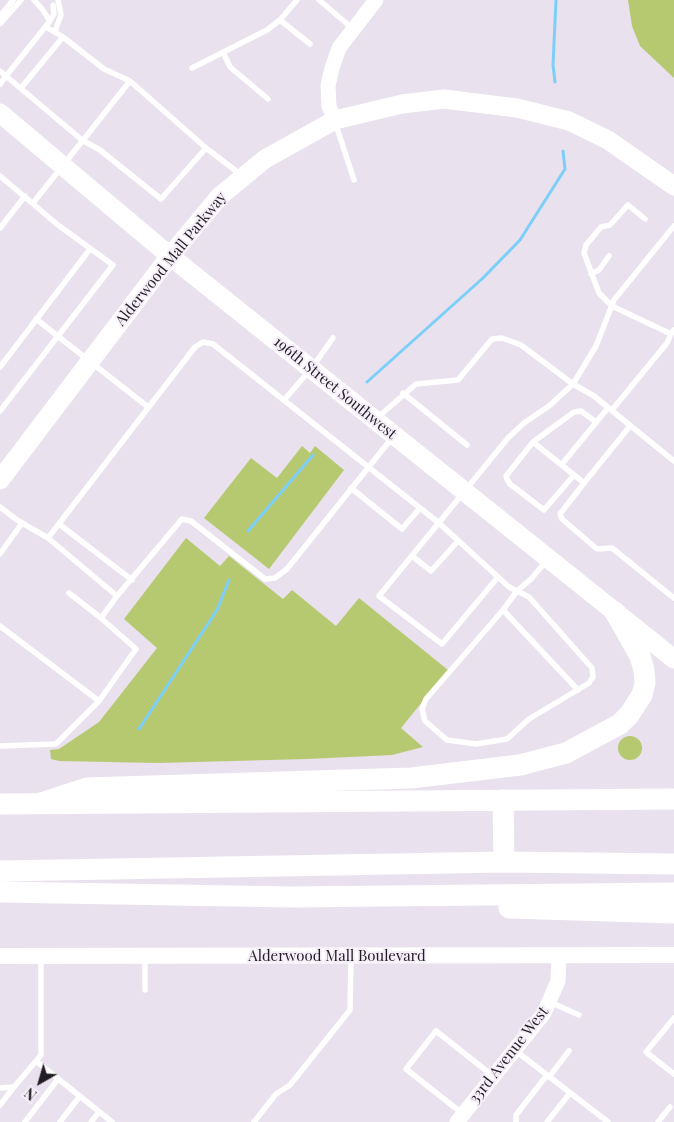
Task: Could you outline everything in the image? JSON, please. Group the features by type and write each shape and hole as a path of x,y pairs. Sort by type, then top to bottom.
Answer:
{"highway":[{"path":"41,803 87,788 411,778 520,765 566,753 620,724 629,715 642,695 645,683 640,656 615,612"},
{"path":"560,799 674,788"},
{"path":"0,804 674,799"},
{"path":"503,800 504,862"},
{"path":"0,871 504,862 674,864"},
{"path":"0,892 291,897 674,893"},
{"path":"291,897 555,910 674,913"}],"main road":[{"name":"Alderwood Mall Parkway","path":"0,480 170,256 211,206 243,176 265,159 335,120 402,104 444,99 517,108 569,121 608,140 674,186"},
{"name":"196th Street Southwest","path":"0,113 170,256 674,658"},
{"name":"Alderwood Mall Boulevard","path":"0,956 674,955"}],"street":[{"path":"335,120 329,106 328,86 332,68 339,48 376,0"},
{"name":"33rd Avenue West","path":"460,1118 550,1002 558,981 560,955"}],"lane":[{"path":"0,16 13,0"},
{"path":"0,24 21,0"},
{"path":"34,0 50,21"},
{"path":"55,31 61,15 58,0"},
{"path":"192,68 267,30 280,20 297,0"},
{"path":"319,0 354,30"},
{"path":"0,84 50,21 54,14 50,2"},
{"path":"280,20 310,44"},
{"path":"46,27 55,31 104,69 130,81 206,148 243,176"},
{"path":"21,88 63,37"},
{"path":"223,52 230,67 268,99"},
{"path":"0,71 82,140 100,150 161,199 206,148"},
{"path":"33,203 61,165 130,81"},
{"path":"335,120 354,180"},
{"path":"0,176 90,249 113,265 0,411"},
{"path":"0,228 25,196"},
{"path":"562,464 596,422 610,409 667,343 673,332 612,306 599,293 584,253 586,245 601,227 610,225 617,220 628,205 645,219"},
{"path":"498,577 442,644 379,596 508,438 524,422 549,406 573,384 596,346 614,300 674,226"},
{"path":"0,367 90,249"},
{"path":"591,274 599,270 609,256"},
{"path":"36,319 59,335 148,408"},
{"path":"284,400 311,369 333,338"},
{"path":"375,420 403,393 422,382 445,383 458,380 492,340 497,338 521,345 610,409 674,461"},
{"path":"48,538 195,347 203,342 213,344 439,523 498,577 517,591 529,597 592,668 593,677 589,683 530,719 507,739 476,744 447,740 432,729 421,713 424,702 517,591 531,579 548,559"},
{"path":"403,393 467,445"},
{"path":"574,475 544,510 510,484 506,476 533,442 574,412 581,411 596,422"},
{"path":"630,426 560,514 562,519 597,550 612,548 674,598"},
{"path":"101,618 117,596 182,519 191,521 264,579 275,578 287,569 394,435"},
{"path":"533,442 584,483"},
{"path":"351,488 402,529 420,508"},
{"path":"0,507 22,523 48,538 117,596"},
{"path":"0,554 22,523"},
{"path":"58,524 132,580"},
{"path":"412,556 431,571 458,541"},
{"path":"0,746 56,744 99,701 136,648 69,593"},
{"path":"503,610 578,690"},
{"path":"0,626 99,701"},
{"path":"0,1106 41,1055 41,956"},
{"path":"144,956 145,990"},
{"path":"254,1122 276,1094 290,1086 350,1010 351,956"},
{"path":"550,1002 579,1015"},
{"path":"674,1018 646,1052 674,1074"},
{"path":"460,1118 406,1070 436,1031 493,1076"},
{"path":"514,1050 608,1122"},
{"path":"516,1122 516,1114 569,1051"},
{"path":"36,1061 112,1122"},
{"path":"25,1122 58,1079"},
{"path":"0,1088 14,1087"},
{"path":"547,1122 570,1093"},
{"path":"60,1122 80,1096"},
{"path":"658,1122 670,1107"},
{"path":"92,1122 100,1112"}],"green space":[{"path":"628,0 674,0 674,78 640,46 632,26"},
{"path":"302,446 310,453 315,446 344,470 269,569 204,518 251,458 277,478"},
{"path":"186,538 220,566 229,556 283,599 292,590 336,626 359,598 448,670 401,728 423,747 392,755 307,759 158,763 59,761 51,759 50,750 59,749 99,722 157,648 124,619"},
{"path":"630,736 638,740 642,748 638,756 630,760 622,756 618,748 622,740"}],"waterway":[{"path":"555,82 553,65 556,0"},
{"path":"367,382 483,278 520,240 565,169 563,151"},
{"path":"248,531 313,455"},
{"path":"139,729 217,610 229,580"}]}
